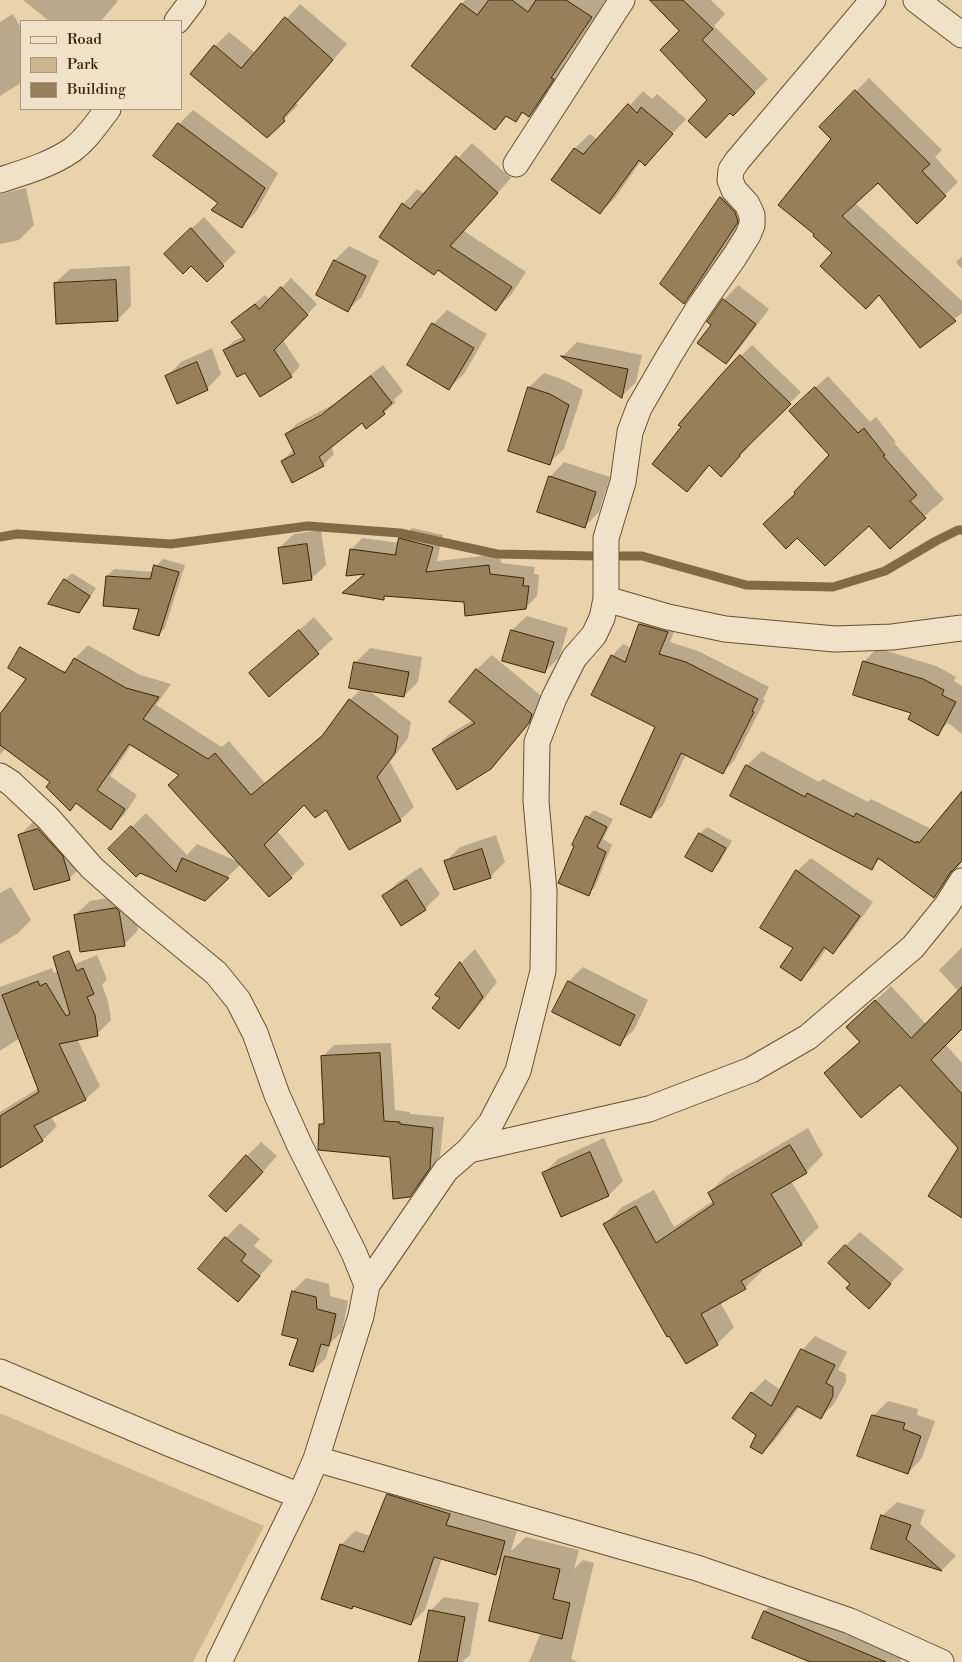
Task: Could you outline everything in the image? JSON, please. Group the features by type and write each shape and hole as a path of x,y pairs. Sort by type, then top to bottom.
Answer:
{"street":[{"path":"178,20 194,0"},
{"path":"516,164 622,0"},
{"path":"219,1662 300,1496 316,1459 361,1316 367,1285 446,1170 469,1150 491,1123 518,1071 543,971 544,891 536,801 537,742 554,698 574,658 594,635 602,618 606,599 606,538 623,482 630,432 639,408 668,356 735,256 752,225 752,215 747,204 734,190 730,180 731,170 737,160 873,0"},
{"path":"916,0 962,35"},
{"path":"0,180 47,164 73,149 86,137 107,110"},
{"path":"606,599 668,617 726,629 834,639 892,637 962,628"},
{"path":"0,776 11,783 48,818 92,868 216,973 238,1000 255,1033 277,1095 300,1146 354,1253 367,1285"},
{"path":"469,1150 649,1109 751,1070 808,1037 912,946 947,905 962,881"},
{"path":"0,1372 300,1496"},
{"path":"316,1459 697,1568 850,1621 941,1662"}],"green space":[{"path":"0,1413 264,1526 193,1662 0,1662"}],"building":[{"path":"489,0 512,0 528,12 536,0 566,0 592,17 551,78 554,79 529,117 522,112 516,122 506,116 495,130 411,66 461,3 477,15"},
{"path":"650,0 683,0 713,29 702,40 755,93 733,116 730,113 706,138 688,121 707,100 660,50 679,31"},
{"path":"285,17 333,60 283,118 285,121 267,138 190,74 214,45 241,68"},
{"path":"855,90 930,164 922,171 946,196 917,224 878,183 842,216 956,321 920,348 879,295 866,309 820,266 832,253 813,236 814,234 778,205 831,139 819,127"},
{"path":"628,104 637,113 641,107 673,134 645,166 639,160 600,214 551,180 574,148 583,154"},
{"path":"178,123 265,188 242,228 211,210 218,203 153,156"},
{"path":"456,156 498,193 450,246 512,287 496,311 438,270 434,275 379,237 402,203 410,209"},
{"path":"720,197 735,212 738,222 684,304 660,284"},
{"path":"191,228 224,266 207,282 191,266 183,274 164,254"},
{"path":"334,260 366,276 348,312 316,295"},
{"path":"116,280 118,321 56,324 54,283"},
{"path":"281,287 308,315 274,350 292,377 260,397 245,373 237,377 223,350 245,340 231,322 255,304 259,309"},
{"path":"723,299 756,324 726,364 697,343 711,325 707,322"},
{"path":"432,323 474,348 449,390 407,365"},
{"path":"740,355 791,404 739,455 721,477 709,465 687,492 652,464 681,427 678,425"},
{"path":"561,356 628,369 622,398"},
{"path":"197,362 208,390 177,404 165,376"},
{"path":"371,376 392,403 383,411 385,414 366,429 362,423 319,457 324,466 292,483 281,461 295,454 285,434 321,415"},
{"path":"528,387 550,394 569,405 550,465 508,451"},
{"path":"815,387 858,433 864,428 885,455 883,456 917,495 910,501 926,518 890,549 869,526 825,566 797,538 786,549 763,524 795,494 794,492 829,455 789,411"},
{"path":"549,476 596,492 585,528 537,512"},
{"path":"399,538 433,547 426,572 489,565 490,574 524,578 523,586 529,586 526,609 465,616 464,602 384,596 384,600 342,593 365,574 346,576 350,549 395,555"},
{"path":"307,544 312,580 283,584 278,548"},
{"path":"154,565 179,572 159,636 133,629 139,609 103,606 106,576 150,579"},
{"path":"64,579 90,596 79,613 48,604"},
{"path":"639,624 668,632 659,654 686,662 758,699 752,711 754,712 723,774 681,753 651,818 620,804 655,727 591,695 611,655 625,662"},
{"path":"299,630 319,654 269,697 249,673"},
{"path":"511,630 554,642 545,673 502,661"},
{"path":"20,647 65,673 74,658 126,688 159,697 143,719 208,759 215,753 251,795 322,736 349,699 398,736 395,753 377,777 401,821 349,850 326,810 315,818 304,805 264,845 292,878 269,897 168,785 179,775 129,744 97,790 125,809 111,830 76,803 70,811 46,787 50,782 0,745 0,714 26,679 8,668"},
{"path":"863,661 923,679 944,690 942,695 956,702 938,736 908,719 911,713 853,695"},
{"path":"354,662 409,672 404,697 349,688"},
{"path":"476,669 532,714 529,723 491,769 457,790 432,749 475,723 449,702"},
{"path":"746,765 805,797 807,793 854,817 856,813 916,843 917,841 919,843 962,791 962,861 950,873 934,898 878,858 872,870 730,796"},
{"path":"586,816 607,827 597,847 606,852 589,896 558,883 574,846 572,845"},
{"path":"131,826 176,872 182,858 229,878 205,901 140,873 136,877 108,849"},
{"path":"38,829 63,856 70,880 34,890 18,835"},
{"path":"699,833 726,848 712,872 685,857"},
{"path":"482,849 491,878 454,890 444,861"},
{"path":"796,870 860,916 833,954 824,947 801,981 780,967 793,948 760,928"},
{"path":"407,880 426,910 401,926 382,896"},
{"path":"116,908 119,911 125,946 80,952 74,915"},
{"path":"69,951 77,971 83,968 94,994 87,997 95,1015 98,1036 59,1044 86,1100 34,1126 43,1141 0,1168 0,1116 39,1092 2,995 38,981 40,986 46,983 66,1016 70,1014 53,957"},
{"path":"460,962 483,997 459,1029 432,1008 440,998 435,995"},
{"path":"568,981 635,1015 620,1046 552,1012"},
{"path":"962,987 962,1029 931,1060 962,1094 962,1218 928,1196 958,1148 900,1085 861,1118 824,1073 860,1042 846,1027 875,1000 911,1038"},
{"path":"380,1053 384,1121 433,1128 430,1168 410,1197 393,1199 390,1157 318,1150 319,1124 324,1124 321,1056"},
{"path":"790,1145 807,1173 771,1194 802,1245 741,1281 746,1289 701,1314 718,1345 686,1364 669,1336 667,1337 603,1224 636,1206 656,1243 714,1204 708,1193"},
{"path":"590,1152 609,1196 561,1217 542,1173"},
{"path":"246,1155 263,1172 226,1212 209,1196"},
{"path":"225,1237 246,1254 241,1261 260,1276 238,1302 198,1269"},
{"path":"845,1245 891,1284 869,1309 846,1288 850,1284 828,1263"},
{"path":"292,1291 316,1297 317,1309 336,1314 329,1346 321,1344 313,1372 289,1365 298,1339 282,1335"},
{"path":"801,1349 835,1365 826,1383 833,1387 833,1396 821,1419 797,1406 762,1454 750,1447 756,1435 732,1418 751,1392 771,1406"},
{"path":"872,1415 905,1423 903,1429 921,1436 908,1474 857,1456"},
{"path":"387,1494 450,1514 446,1525 505,1541 496,1575 434,1557 411,1625 353,1606 352,1609 321,1599 340,1544 363,1552"},
{"path":"881,1515 911,1525 906,1539 942,1571 871,1549"},
{"path":"505,1556 560,1569 553,1599 570,1603 562,1639 489,1621"},
{"path":"429,1610 465,1617 457,1662 419,1662"},
{"path":"764,1611 886,1662 810,1662 752,1638"}],"waterway":[{"path":"0,537 17,534 171,544 308,526 400,533 497,554 597,556"},
{"path":"616,556 642,556 746,585 833,587 885,571 936,541 958,530 962,530"}]}
